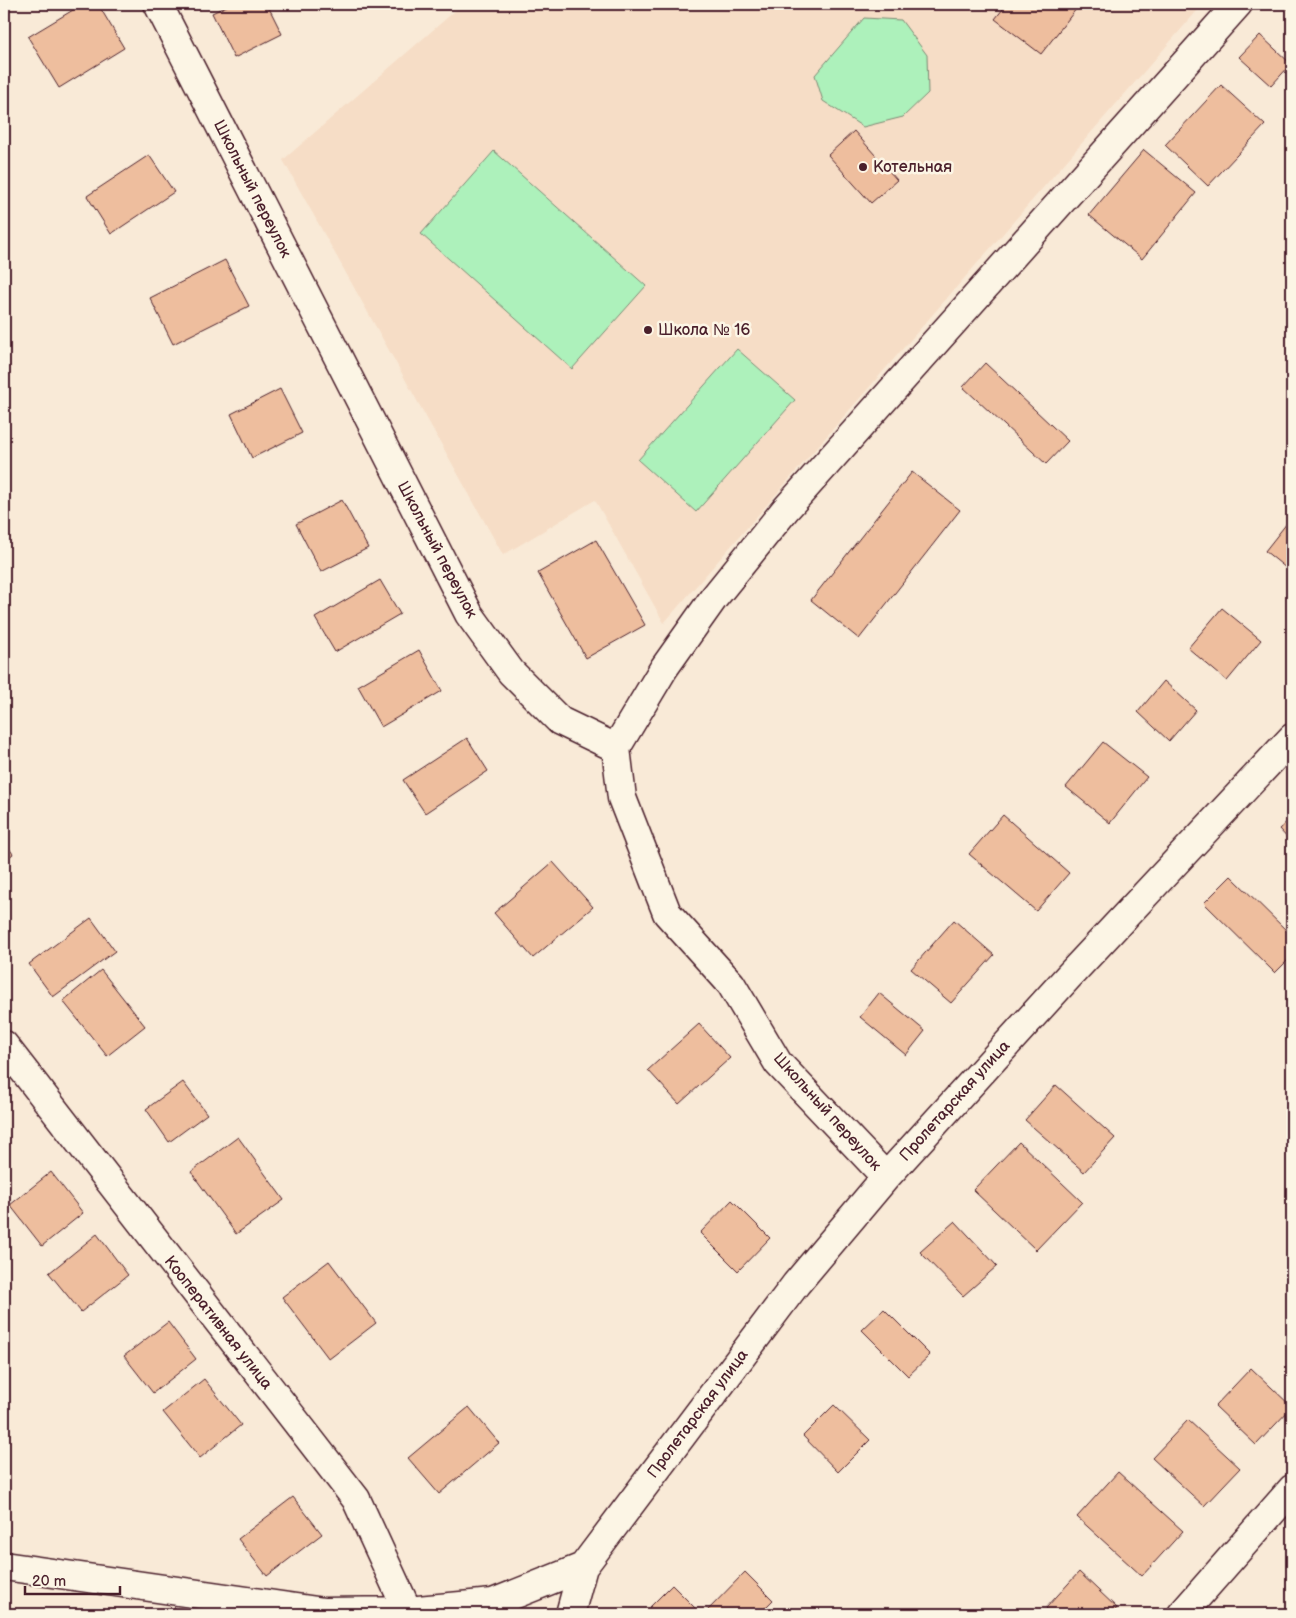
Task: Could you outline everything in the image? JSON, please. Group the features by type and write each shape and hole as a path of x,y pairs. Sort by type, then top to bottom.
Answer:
{"street":[{"name":"Школьный переулок","path":"158,4 469,614 512,672 560,721 616,748 622,798 667,913 730,984 778,1063 886,1178"},
{"path":"616,748 664,668 713,599 785,510 1238,4"},
{"name":"Пролетарская улица","path":"570,1614 583,1567 796,1284 886,1178 1068,977 1292,738"},
{"name":"Кооперативная улица","path":"4,1046 356,1499 408,1612"},
{"path":"1182,1614 1292,1489"},
{"path":"4,1566 324,1612 408,1612 493,1604 583,1567"}],"shaded area":[{"name":"Школа № 16","path":"463,4 1203,4 664,623 595,500 503,555 283,160"}],"green space":[{"path":"864,18 901,20 927,55 928,93 903,117 863,127 823,101 815,75"},
{"path":"494,151 646,286 572,369 421,234"},
{"path":"737,349 795,400 696,512 638,460"}],"building":[{"path":"83,4 98,4 124,48 59,88 28,37"},
{"path":"231,4 267,4 282,34 234,58 212,13"},
{"path":"1007,4 1080,4 1041,54 995,19"},
{"path":"1284,4 1292,4 1292,13"},
{"path":"1260,35 1291,64 1271,86 1239,57"},
{"path":"1221,85 1265,125 1208,186 1165,145"},
{"name":"Котельная","path":"854,131 897,180 871,203 828,155"},
{"path":"1144,150 1196,193 1142,259 1089,215"},
{"path":"149,155 174,192 111,234 87,196"},
{"path":"225,260 249,306 173,344 150,298"},
{"path":"985,363 1068,441 1046,464 963,387"},
{"path":"280,389 302,433 252,458 231,414"},
{"path":"912,472 960,510 859,639 811,600"},
{"path":"342,500 368,548 321,572 296,524"},
{"path":"1292,519 1292,573 1265,551"},
{"path":"596,540 645,625 586,658 538,573"},
{"path":"380,580 400,614 335,652 315,618"},
{"path":"1222,608 1261,640 1227,681 1188,648"},
{"path":"419,650 442,691 381,727 358,686"},
{"path":"1164,681 1196,710 1169,741 1138,712"},
{"path":"467,738 488,771 425,813 403,780"},
{"path":"1103,742 1147,777 1110,823 1066,787"},
{"path":"1003,815 1069,873 1036,911 969,854"},
{"path":"1292,817 1292,843 1279,829"},
{"path":"4,841 13,854 4,861"},
{"path":"553,862 593,907 533,958 494,913"},
{"path":"1231,876 1292,936 1292,956 1275,973 1204,903"},
{"path":"91,918 115,951 53,997 29,964"},
{"path":"954,920 994,955 951,1003 911,969"},
{"path":"101,970 145,1026 107,1056 63,1001"},
{"path":"879,993 925,1031 906,1055 860,1017"},
{"path":"699,1024 730,1058 679,1104 648,1070"},
{"path":"183,1082 207,1114 169,1142 146,1109"},
{"path":"1056,1085 1115,1138 1084,1172 1025,1120"},
{"path":"238,1137 284,1200 236,1234 191,1172"},
{"path":"1019,1142 1082,1202 1036,1250 973,1190"},
{"path":"51,1172 83,1213 42,1246 10,1205"},
{"path":"732,1200 770,1238 738,1271 700,1233"},
{"path":"955,1221 997,1266 963,1296 920,1252"},
{"path":"97,1234 128,1275 81,1312 49,1273"},
{"path":"329,1261 376,1323 329,1359 282,1297"},
{"path":"884,1309 930,1355 908,1376 862,1330"},
{"path":"168,1322 196,1359 153,1393 124,1356"},
{"path":"1251,1368 1292,1407 1256,1445 1215,1406"},
{"path":"204,1379 241,1425 200,1458 163,1412"},
{"path":"834,1405 870,1440 838,1472 803,1436"},
{"path":"469,1407 499,1443 439,1494 408,1458"},
{"path":"1188,1420 1240,1468 1204,1506 1152,1458"},
{"path":"1118,1472 1183,1531 1142,1576 1077,1517"},
{"path":"293,1497 322,1534 267,1576 238,1539"},
{"path":"745,1572 773,1600 759,1614 710,1614 707,1611"},
{"path":"1079,1572 1117,1608 1112,1614 1052,1614 1046,1608"},
{"path":"672,1585 701,1614 648,1614 645,1612"}],"place":[{"name":"Котельная","path":"863,167"},
{"name":"Школа № 16","path":"648,330"}]}
